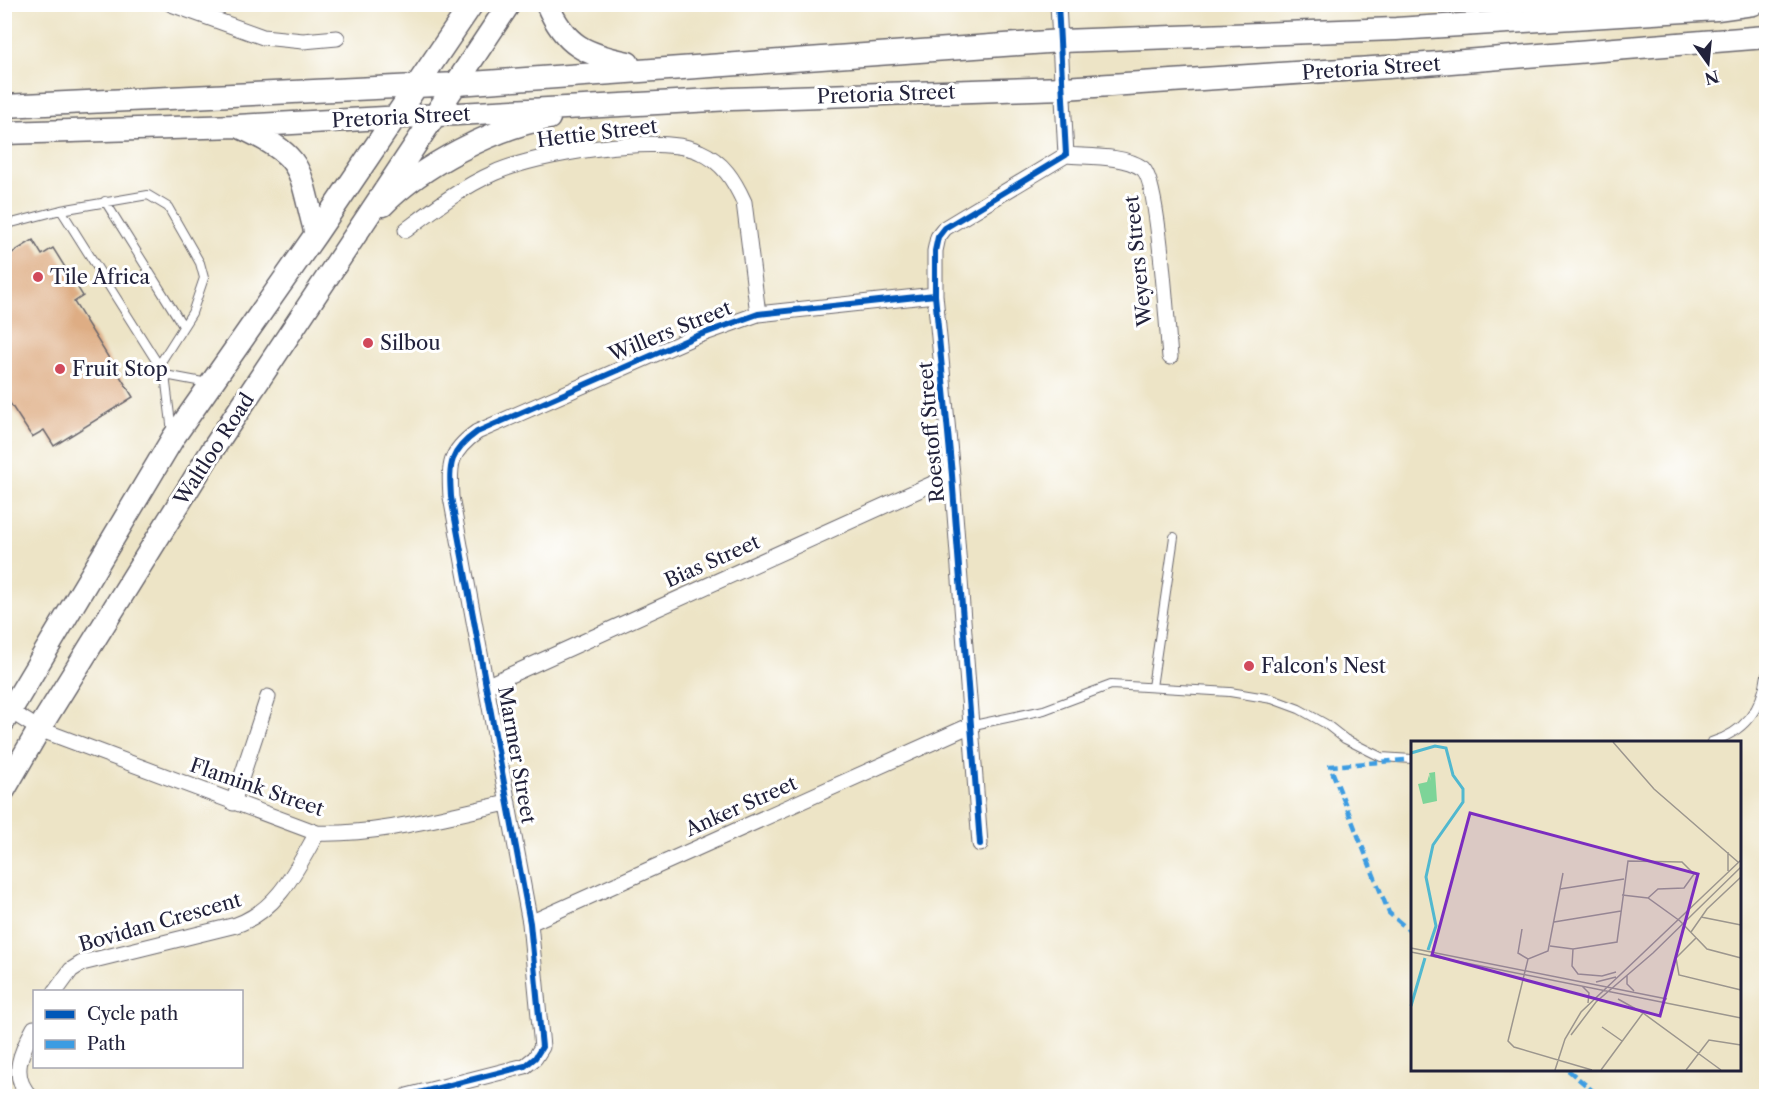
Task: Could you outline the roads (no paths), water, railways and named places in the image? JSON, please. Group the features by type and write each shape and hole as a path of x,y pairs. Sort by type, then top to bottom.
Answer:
{"main road":[{"name":"Waltloo Road","path":"6,713 173,438 397,117 472,4"},
{"name":"Waltloo Road","path":"4,790 39,729 204,462 509,4"},
{"path":"547,4 554,21 571,43 605,58 652,68"},
{"name":"Pretoria Street","path":"4,106 457,84 652,68 1061,41 1396,29 1717,9 1754,4"},
{"name":"Pretoria Street","path":"4,133 238,126 612,105 1064,88 1388,67 1767,37"},
{"path":"355,233 388,200 414,180 478,143 544,119 612,105"},
{"path":"238,126 274,143 299,168 316,234"}],"street":[{"path":"171,4 263,37 303,41 337,38"},
{"path":"1058,4 1066,155"},
{"name":"Hettie Street","path":"406,230 456,194 495,172 552,155 675,145 700,152 718,163 737,186 744,202 758,314"},
{"name":"Roestoff Street","path":"980,844 969,726 952,475 935,295 935,251 938,237 945,228 1066,155"},
{"name":"Weyers Street","path":"1066,155 1134,164 1149,176 1156,212 1170,357"},
{"name":"Willers Street","path":"450,470 453,454 462,442 477,432 694,337 758,314 935,295"},
{"name":"Marmer Street","path":"407,1096 525,1066 535,1058 542,1047 530,923 488,685 451,497 450,470"},
{"name":"Bias Street","path":"488,685 952,475"},
{"path":"233,802 268,697"},
{"name":"Flamink Street","path":"6,713 39,729 317,833 347,834 383,829 508,802"},
{"name":"Anker Street","path":"530,923 969,726"},
{"name":"Bovidan Crescent","path":"57,990 72,970 82,963 236,925 260,915 268,908 298,866 317,833"},
{"path":"30,1096 22,1089 18,1076 18,1064 23,1048 33,1030"}],"lane":[{"path":"4,225 61,210 148,195 168,207 200,262 204,278 200,295 159,365"},
{"path":"105,201 183,326"},
{"path":"61,210 165,375 173,438"},
{"path":"165,375 211,383"},
{"path":"1152,687 1174,537"},
{"path":"1715,741 1726,738 1743,727 1756,711 1763,696 1767,675"},
{"path":"969,726 1044,710 1111,685 1230,692 1272,699 1314,716 1345,739 1381,757 1411,759"}],"place":[{"name":"Tile Africa","path":"38,277"},
{"name":"Silbou","path":"368,343"},
{"name":"Fruit Stop","path":"60,369"},
{"name":"Falcon's Nest","path":"1249,666"}]}
